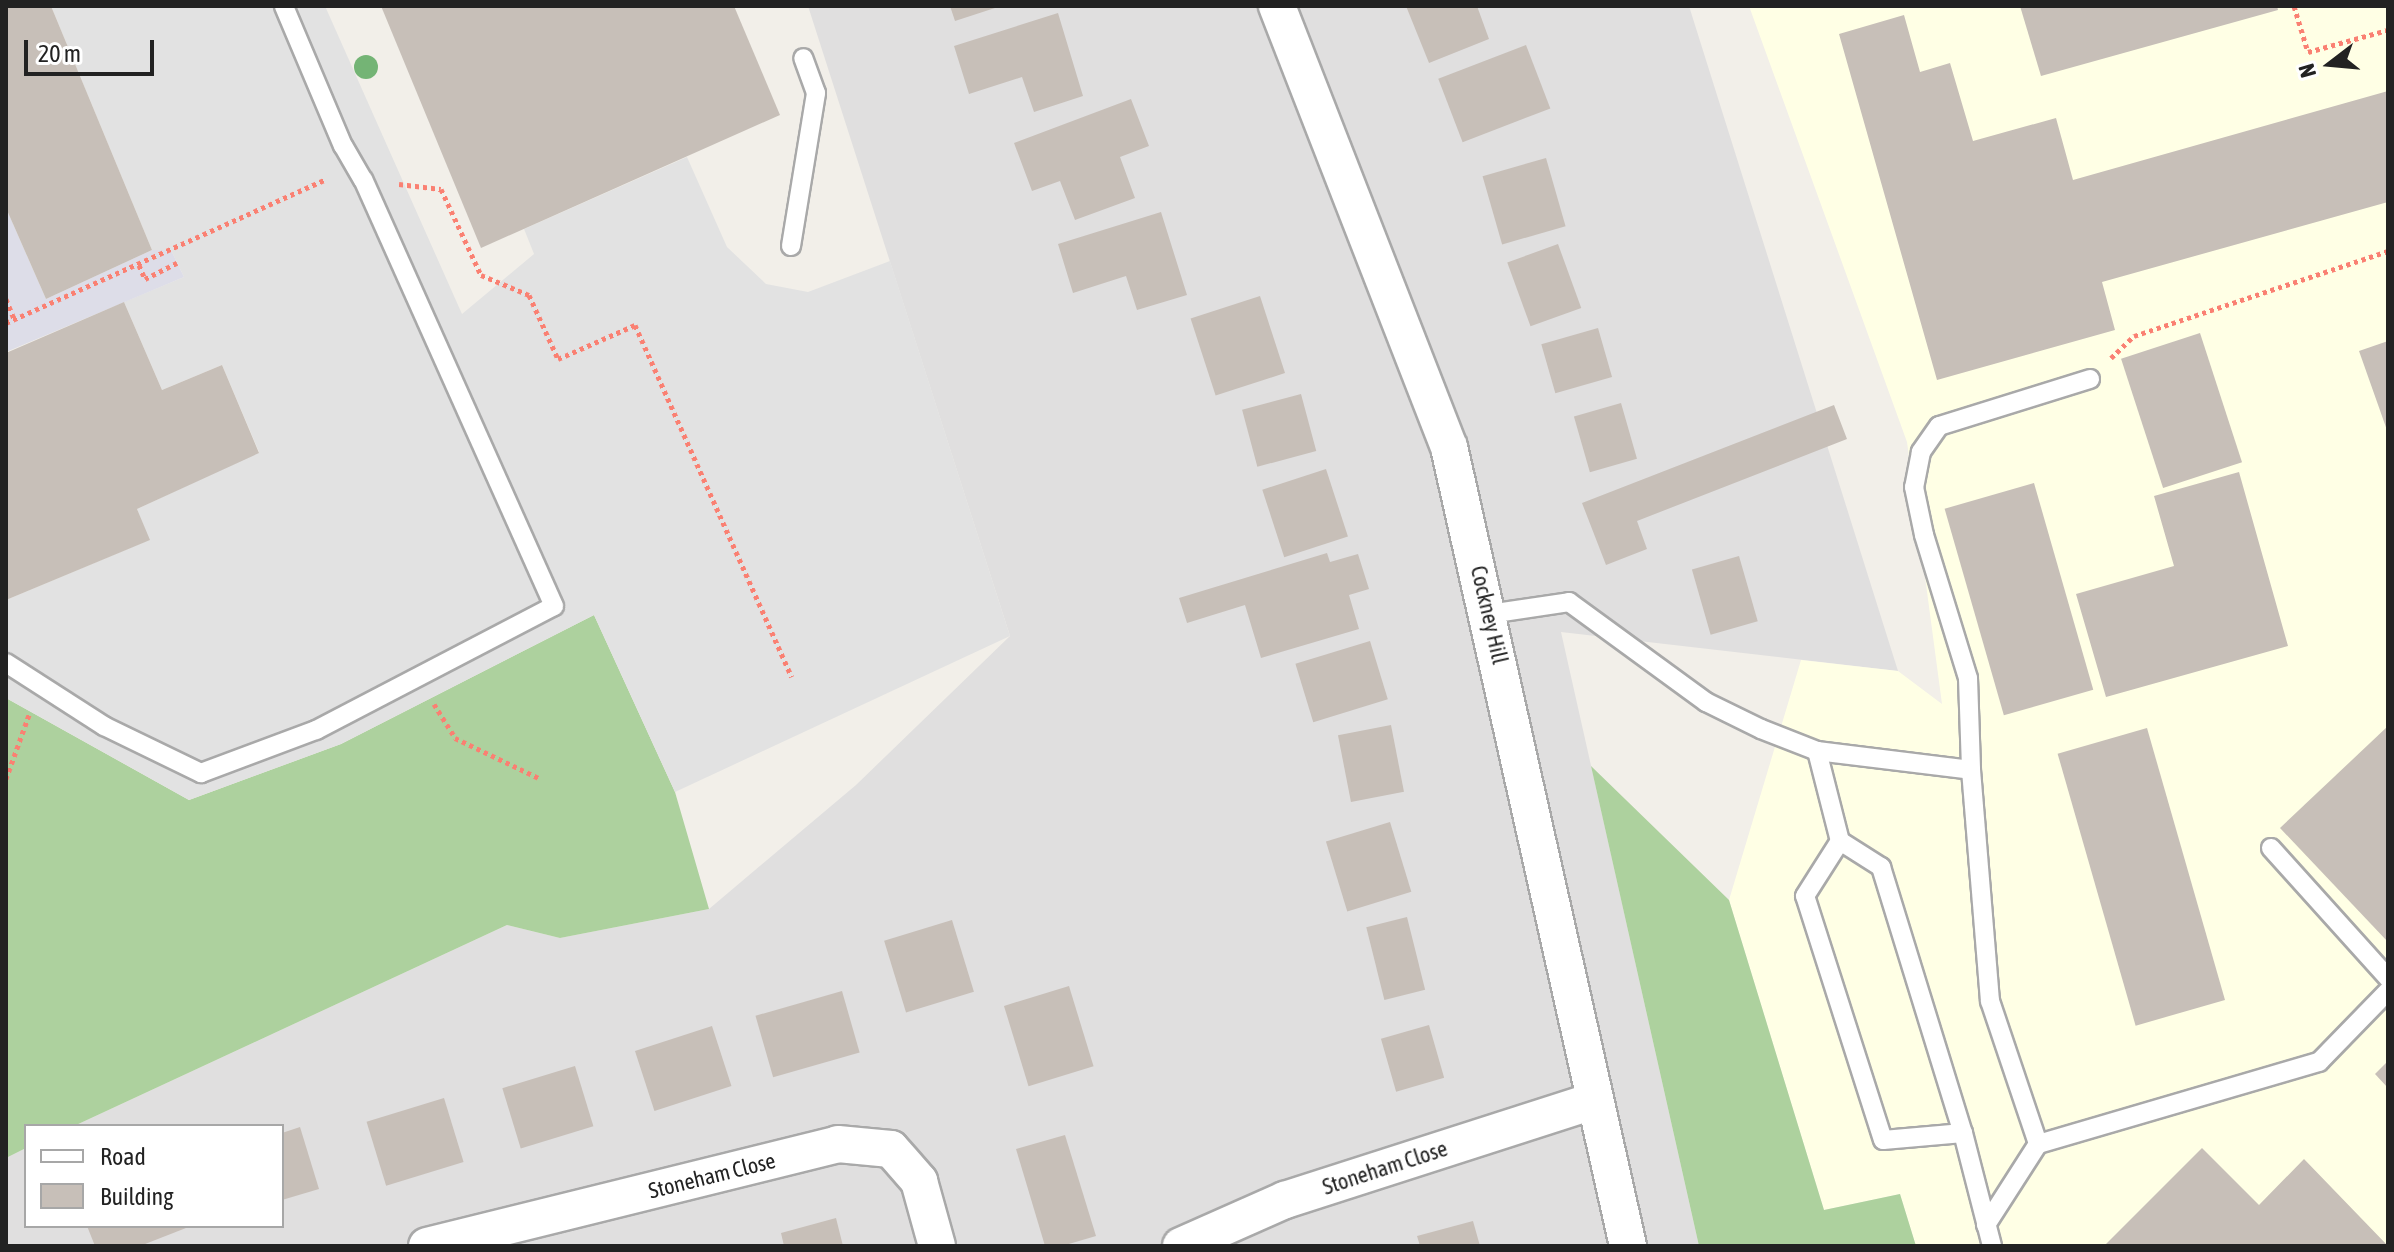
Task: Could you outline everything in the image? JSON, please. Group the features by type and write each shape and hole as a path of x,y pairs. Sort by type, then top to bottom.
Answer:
{"street":[{"name":"Cockney Hill","path":"1277,6 1449,447 1489,614 1628,1246"},
{"name":"Stoneham Close","path":"1181,1246 1285,1200 1594,1101"},
{"name":"Stoneham Close","path":"427,1246 838,1144 891,1149 919,1181 937,1246"}],"lane":[{"path":"6,663 104,726 201,773 316,730 554,606 363,180 343,146 284,6"},
{"path":"791,246 816,93 803,58"},
{"path":"2038,1144 1990,1001 1971,770 1968,678 1924,535 1914,487 1921,452 1939,426 2090,379"},
{"path":"1489,614 1569,602 1706,702 1817,751 1971,770"},
{"path":"1817,751 1840,841 1881,867 1963,1133 1992,1246"},
{"path":"1840,841 1805,896 1883,1140 1963,1133"},
{"path":"2271,848 2388,978"},
{"path":"1986,1225 2038,1144 2319,1062 2388,991"}],"path":[{"path":"2294,6 2308,52 2388,30"},
{"path":"2090,379 2134,336 2388,251"},
{"path":"139,265 145,279 177,263"},
{"path":"6,299 14,319"},
{"path":"418,677 455,738 541,779"},
{"path":"6,779 40,685"}],"shaded area":[{"path":"51,6 325,6 462,314 534,254 524,229 687,157 727,247 766,284 808,292 890,261 1010,636 675,792 594,615 341,744 189,800 6,698 6,600 149,540 137,509 259,452 222,365 162,390 124,302 184,277 171,250 152,250"},
{"path":"808,6 1689,6 1898,671 1561,632 1699,1246 6,1246 6,1158 24,1149 24,1228 284,1228 284,1124 78,1124 507,925 560,938 709,909 856,785 1010,636"},
{"path":"1749,6 2388,6 2388,1246 1916,1246 1900,1194 1824,1210 1729,900 1801,660 1898,671 1942,704 1907,442"},
{"path":"6,208 46,299 152,250 171,250 184,277 6,352"}],"green space":[{"path":"594,615 675,792 709,909 560,938 507,925 78,1124 24,1124 24,1149 6,1158 6,698 189,800 341,744"},
{"path":"1591,766 1729,900 1824,1210 1900,1194 1916,1246 1699,1246"}],"building":[{"path":"6,6 51,6 152,250 46,299 6,208"},
{"path":"381,6 734,6 780,115 481,248"},
{"path":"950,6 998,6 998,7 955,21"},
{"path":"1406,6 1477,6 1489,39 1429,63"},
{"path":"2020,6 2277,6 2278,10 2041,76"},
{"path":"1058,13 1083,96 1034,112 1022,77 969,94 954,46"},
{"path":"1904,15 1920,72 1950,63 1973,141 2056,118 2073,180 2388,91 2388,202 2102,282 2115,330 1937,380 1839,34"},
{"path":"1526,45 1550,108 1463,142 1438,79"},
{"path":"1131,99 1149,146 1120,157 1135,198 1075,220 1060,181 1032,191 1014,143"},
{"path":"1546,158 1566,226 1502,244 1483,176"},
{"path":"1161,212 1187,295 1137,310 1126,276 1073,293 1058,244"},
{"path":"1558,244 1581,308 1531,326 1507,262"},
{"path":"1260,296 1285,373 1216,396 1191,319"},
{"path":"124,302 162,390 222,365 259,453 137,509 150,540 6,600 6,353"},
{"path":"1598,328 1612,377 1555,393 1541,344"},
{"path":"2200,333 2242,462 2163,488 2121,359"},
{"path":"2388,341 2388,433 2359,351"},
{"path":"1301,394 1316,451 1257,467 1242,410"},
{"path":"1621,403 1637,459 1590,472 1574,417"},
{"path":"1834,405 1847,439 1637,521 1647,549 1606,565 1582,503"},
{"path":"1326,469 1348,537 1284,557 1262,490"},
{"path":"2239,472 2288,646 2106,697 2076,594 2174,566 2154,496"},
{"path":"2034,483 2093,690 2004,715 1945,509"},
{"path":"1327,553 1330,562 1358,554 1369,589 1349,595 1359,629 1261,658 1245,605 1187,623 1179,598"},
{"path":"1739,556 1758,621 1711,635 1692,570"},
{"path":"1370,641 1388,699 1313,722 1295,664"},
{"path":"1391,725 1404,792 1351,802 1338,735"},
{"path":"2388,726 2388,942 2280,828"},
{"path":"2147,728 2225,1000 2136,1026 2058,754"},
{"path":"1390,822 1411,892 1347,911 1326,842"},
{"path":"1407,917 1425,990 1384,1000 1366,927"},
{"path":"952,920 974,992 906,1012 884,941"},
{"path":"1069,986 1094,1066 1029,1086 1004,1006"},
{"path":"842,991 860,1053 773,1077 755,1016"},
{"path":"1429,1025 1444,1078 1396,1092 1381,1039"},
{"path":"712,1026 731,1086 654,1111 635,1051"},
{"path":"2388,1061 2388,1088 2375,1074"},
{"path":"575,1066 593,1126 521,1148 502,1088"},
{"path":"444,1098 464,1162 386,1186 367,1122"},
{"path":"300,1127 319,1189 284,1199 284,1132"},
{"path":"1065,1135 1096,1236 1062,1246 1045,1246 1016,1149"},
{"path":"2202,1148 2259,1205 2304,1159 2388,1246 2104,1246"},
{"path":"836,1218 843,1246 784,1246 781,1233"},
{"path":"1473,1221 1480,1246 1420,1246 1417,1236"},
{"path":"88,1228 186,1228 140,1246 95,1246"}]}
